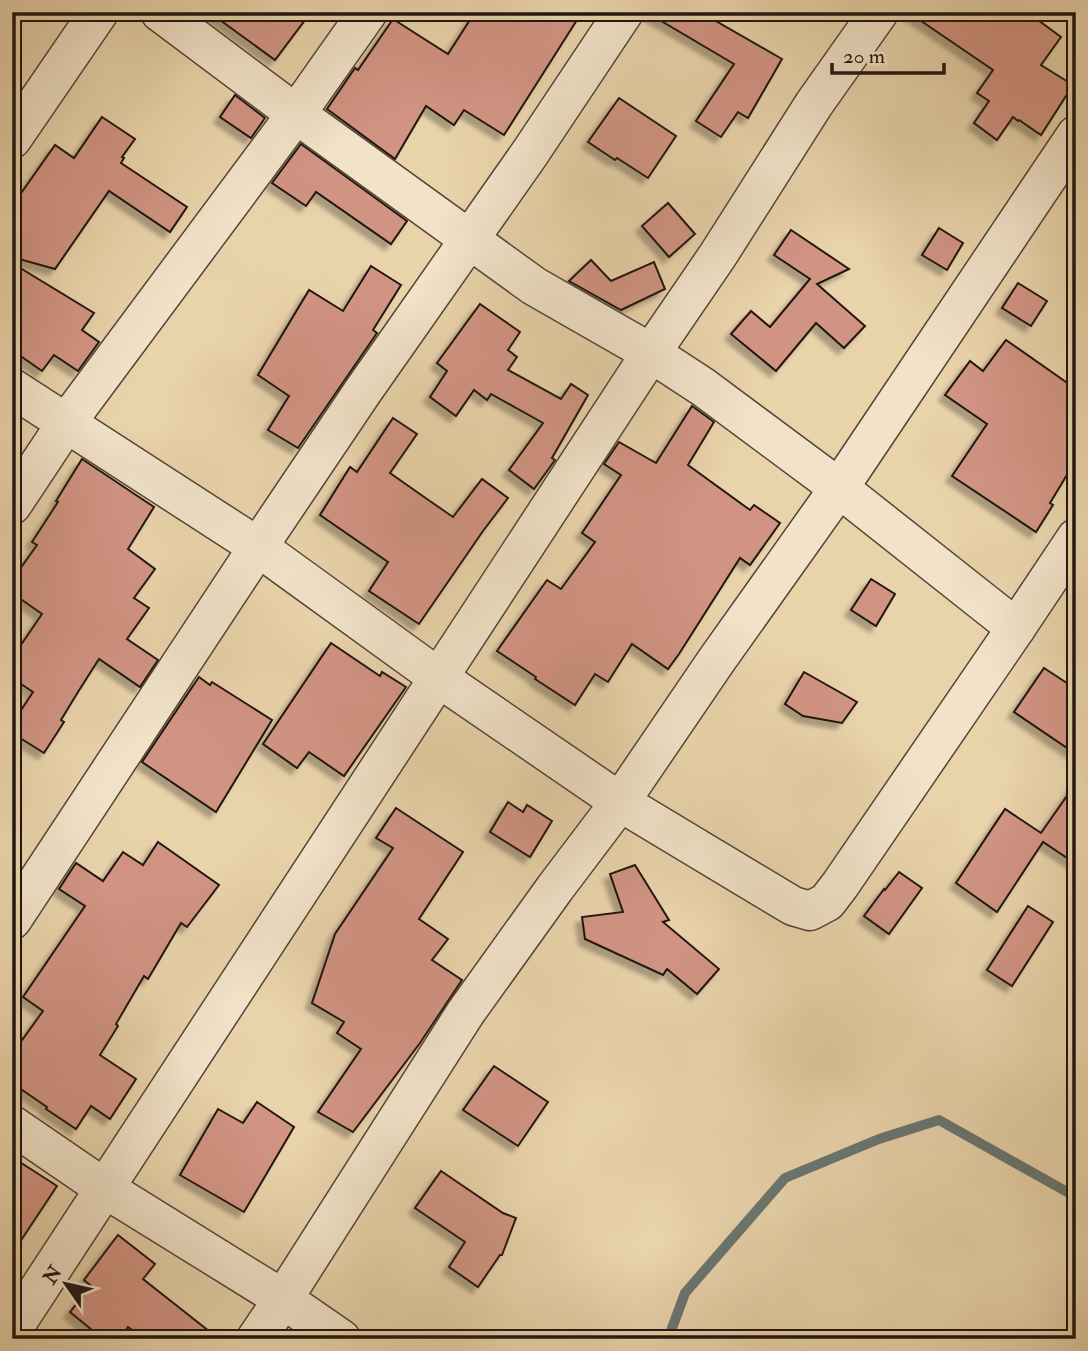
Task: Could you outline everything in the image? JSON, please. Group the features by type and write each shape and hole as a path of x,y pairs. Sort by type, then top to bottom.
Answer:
{"street":[{"path":"12,139 99,12"},
{"path":"160,12 534,286 651,353 703,387 839,488 1016,628"},
{"path":"12,505 66,422 296,114 368,12"},
{"path":"12,920 363,391 530,153 624,12"},
{"path":"12,1330 651,353 719,255 814,104 879,12"},
{"path":"256,1339 466,1012 620,802 839,488 1076,135"},
{"path":"12,388 258,547 439,678 620,802 793,906 810,911 827,902 840,885 1076,538"},
{"path":"12,1125 104,1188 283,1299 341,1339"}],"building":[{"path":"209,12 311,12 275,60"},
{"path":"475,12 582,12 504,135 464,110 454,125 426,106 395,159 327,109 393,19 448,54"},
{"path":"646,12 700,12 782,59 748,118 738,112 721,137 696,121 734,64"},
{"path":"908,12 1027,12 1061,37 1041,65 1073,85 1041,135 1013,117 997,140 974,123 989,101 977,93 993,70"},
{"path":"235,95 265,118 251,138 220,117"},
{"path":"619,98 676,136 648,178 588,142"},
{"path":"102,117 135,139 122,157 124,158 121,163 187,207 170,232 109,191 55,269 12,257 12,206 55,145 74,158"},
{"path":"301,144 407,221 391,244 316,192 306,206 272,183"},
{"path":"668,203 695,234 669,257 642,226"},
{"path":"939,228 963,243 947,270 922,255"},
{"path":"791,230 849,269 817,284 865,326 844,348 816,323 776,371 731,334 751,311 770,327 810,279 774,255"},
{"path":"591,260 611,281 654,262 665,289 621,310 569,281"},
{"path":"12,263 94,313 82,330 99,342 78,371 54,355 42,371 12,350"},
{"path":"371,266 401,285 373,330 377,333 298,448 268,430 289,396 258,375 309,290 343,311"},
{"path":"1018,283 1047,301 1031,326 1002,308"},
{"path":"480,304 520,332 508,350 517,357 508,370 561,399 571,384 588,395 552,458 555,460 534,489 509,470 543,423 491,394 487,400 474,390 456,416 430,397 447,371 437,363"},
{"path":"1006,340 1076,389 1076,460 1036,532 952,476 987,424 945,395 970,361 983,371"},
{"path":"692,406 714,422 688,465 750,510 754,505 780,523 750,565 740,558 668,669 632,644 608,682 595,674 575,705 497,651 547,580 561,589 595,542 582,533 621,475 604,464 619,442 656,463"},
{"path":"393,418 417,434 390,473 427,499 453,517 482,479 508,498 419,624 369,591 388,562 320,515 350,467 357,472"},
{"path":"82,459 154,507 128,549 155,569 134,598 149,608 127,639 158,660 140,687 99,659 44,753 12,733 12,724 33,692 12,678 12,658 42,614 12,593 12,580 37,545 32,542"},
{"path":"871,579 895,594 876,626 851,610"},
{"path":"331,643 380,676 382,672 406,687 344,776 309,752 297,768 263,744"},
{"path":"1044,668 1076,689 1076,754 1014,712"},
{"path":"804,672 857,702 842,723 803,716 785,704"},
{"path":"199,677 210,685 212,682 272,720 216,812 142,762"},
{"path":"1076,783 1076,864 1043,842 997,912 956,883 1005,809 1041,833"},
{"path":"508,802 523,812 527,805 552,821 530,857 490,832"},
{"path":"396,808 463,852 419,919 448,939 432,960 462,980 420,1043 353,1132 318,1112 361,1049 337,1033 344,1022 312,1003 335,934 393,848 376,838"},
{"path":"158,842 219,885 187,927 181,923 148,979 144,976 100,1055 136,1079 110,1119 91,1106 76,1129 12,1083 12,1054 43,1011 23,997 85,906 59,889 76,863 103,881 123,852 143,865"},
{"path":"635,865 669,920 663,922 719,969 697,994 667,969 663,975 585,939 582,917 623,912 610,874"},
{"path":"899,872 922,888 889,934 864,916"},
{"path":"1028,906 1053,922 1012,986 987,970"},
{"path":"494,1066 548,1102 518,1146 463,1110"},
{"path":"257,1102 294,1127 244,1212 180,1175 218,1109 243,1123"},
{"path":"12,1157 57,1186 12,1254"},
{"path":"441,1171 503,1213 516,1218 502,1255 478,1287 449,1267 465,1242 415,1208"},
{"path":"118,1235 155,1264 143,1279 219,1339 146,1339 128,1327 119,1339 103,1339 70,1312 91,1286 84,1280"}],"waterway":[{"path":"668,1339 685,1293 785,1178 879,1139 939,1120 1076,1197"}]}
